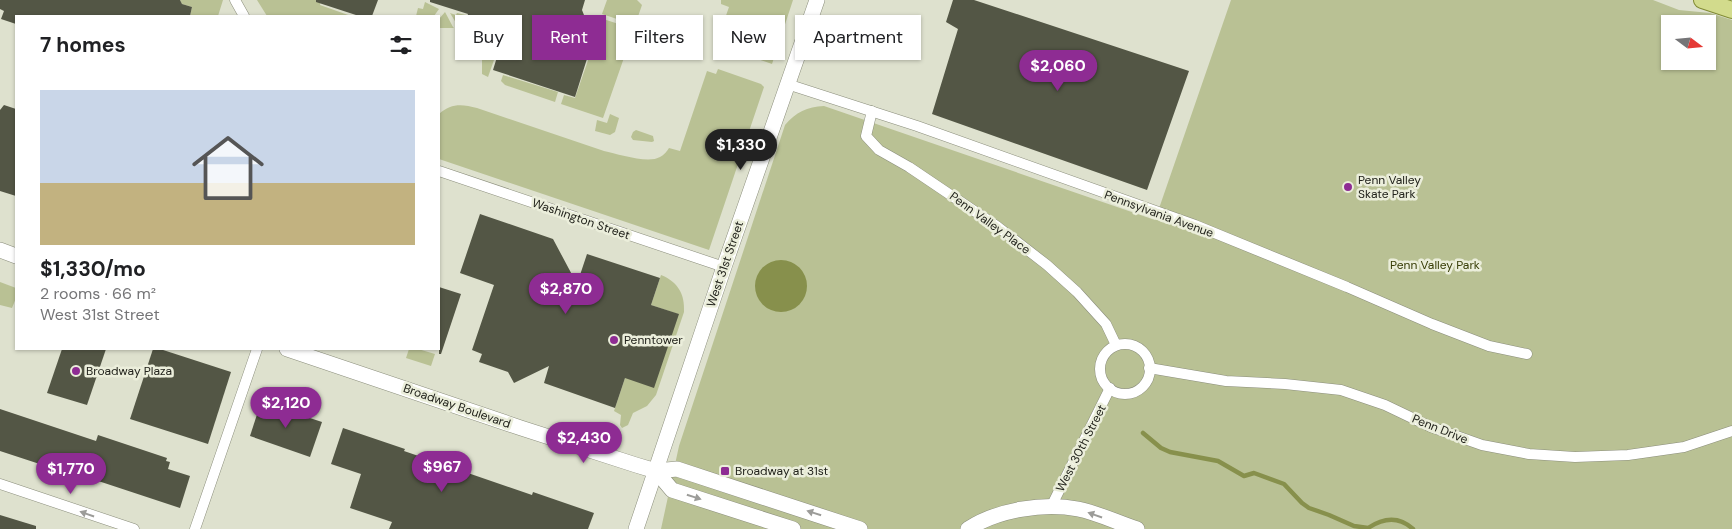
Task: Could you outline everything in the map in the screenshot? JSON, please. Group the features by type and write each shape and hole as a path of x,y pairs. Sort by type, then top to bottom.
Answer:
{"main road":[{"name":"West 31st Street","path":"636,529 724,267 817,0"},
{"path":"1702,0 1732,10"},
{"path":"0,250 15,256"},
{"name":"Broadway Boulevard","path":"290,350 521,428 656,471 677,469 860,529"},
{"path":"656,471 672,490 793,529"},
{"path":"968,529 1006,512 1051,507 1078,509 1137,529"}],"street":[{"path":"235,0 243,15"},
{"name":"Pennsylvania Avenue","path":"787,84 916,126 1195,225 1488,346 1527,354"},
{"name":"Penn Valley Place","path":"872,111 866,136 879,150 909,167 998,227 1047,265 1077,292 1106,324 1116,345"},
{"name":"Washington Street","path":"440,171 724,267"},
{"path":"1128,344 1136,346 1142,351 1148,360 1149,368 1148,379 1141,388 1126,394 1116,393 1105,384 1101,376 1100,366 1102,357 1109,349 1116,345 1128,344"},
{"path":"195,529 257,350"},
{"name":"Penn Drive","path":"1149,368 1226,381 1285,384 1341,390 1385,406 1431,427 1482,445 1529,454 1575,457 1628,455 1684,447 1732,431"},
{"name":"West 30th Street","path":"1051,507 1110,388"},
{"path":"0,484 134,529"}],"green space":[{"path":"180,0 223,0 218,15 190,15 192,7 182,4"},
{"path":"257,0 321,0 320,5 348,15 266,15"},
{"path":"607,0 637,0 642,5 638,15 616,15 616,19 602,14"},
{"path":"721,0 793,0 785,24 785,15 726,15 729,7 721,4"},
{"name":"Penn Valley Park","path":"1231,0 1653,0 1679,10 1710,13 1732,20 1732,529 661,529 679,446 785,125 793,117 807,109 824,106 1155,220"},
{"path":"425,2 439,9 435,15 416,15 418,8 423,9"},
{"path":"445,12 454,28 440,28 440,18"},
{"path":"450,13 456,15 455,21"},
{"path":"606,20 616,23 616,60 623,60 603,118 561,104 564,95 575,98 588,60 606,60"},
{"path":"482,60 494,60 488,77 482,74"},
{"path":"761,60 773,60 772,64"},
{"path":"718,69 761,84 764,87 709,250 440,159 440,113 457,105 477,108 604,151 633,158 655,159 663,155 669,148 680,151 707,71 716,74"},
{"path":"503,75 558,92 555,102 505,85 501,81"},
{"path":"610,114 619,118 615,132 610,135 595,131 597,120 607,123"},
{"path":"636,130 653,136 654,141 633,140 631,137"},
{"path":"661,275 672,281 679,289 682,294 684,312 656,395 647,406 633,413 628,425 622,428 620,425 621,415 614,411 625,378 678,314 651,305"},
{"path":"0,282 15,288 15,300 12,308 0,305"},
{"path":"409,350 421,350 435,354 431,366 406,358"}],"shaded area":[{"path":"781,260 791,262 799,268 805,276 807,286 805,296 799,304 791,310 781,312 771,310 763,304 757,296 755,286 757,276 763,268 771,262"}],"building":[{"path":"0,0 180,0 182,4 192,7 190,15 15,15 15,24 1,19 4,11 0,9"},
{"path":"316,0 378,0 372,15 356,15 316,2"},
{"path":"430,0 585,0 582,10 584,15 532,15 532,60 587,60 575,97 493,70 496,60 522,60 522,15 468,15 430,2"},
{"path":"953,0 974,0 1189,71 1147,190 932,114 958,29 946,22"},
{"path":"4,105 15,109 15,196 0,191 0,110"},
{"path":"480,214 553,239 577,284 587,254 660,278 651,305 679,314 654,388 625,378 615,408 544,383 549,366 514,383 508,372 479,362 482,354 472,350 494,285 460,273"},
{"path":"440,287 461,294 441,354 439,354"},
{"name":"Broadway Plaza","path":"62,350 106,350 87,405 47,393"},
{"path":"153,350 163,350 231,372 208,444 130,419"},
{"path":"261,402 322,422 310,457 250,436"},
{"path":"0,409 96,441 98,435 167,458 166,461 170,462 168,469 190,476 180,508 65,470 64,472 0,451"},
{"path":"343,428 532,495 533,492 594,513 588,529 389,529 392,522 350,508 361,474 331,464"},
{"path":"0,515 36,526 36,529 0,529"}],"waterway":[{"path":"1143,433 1161,448 1170,452 1218,461 1244,476 1254,473 1284,484 1309,508 1354,526 1368,528 1385,520 1397,520 1413,529"}],"place":[{"name":"Penn Valley Skate Park","path":"1348,187"},
{"name":"Penntower","path":"614,340"},
{"name":"Broadway Plaza","path":"76,371"},
{"name":"Broadway at 31st","path":"725,471"}]}
